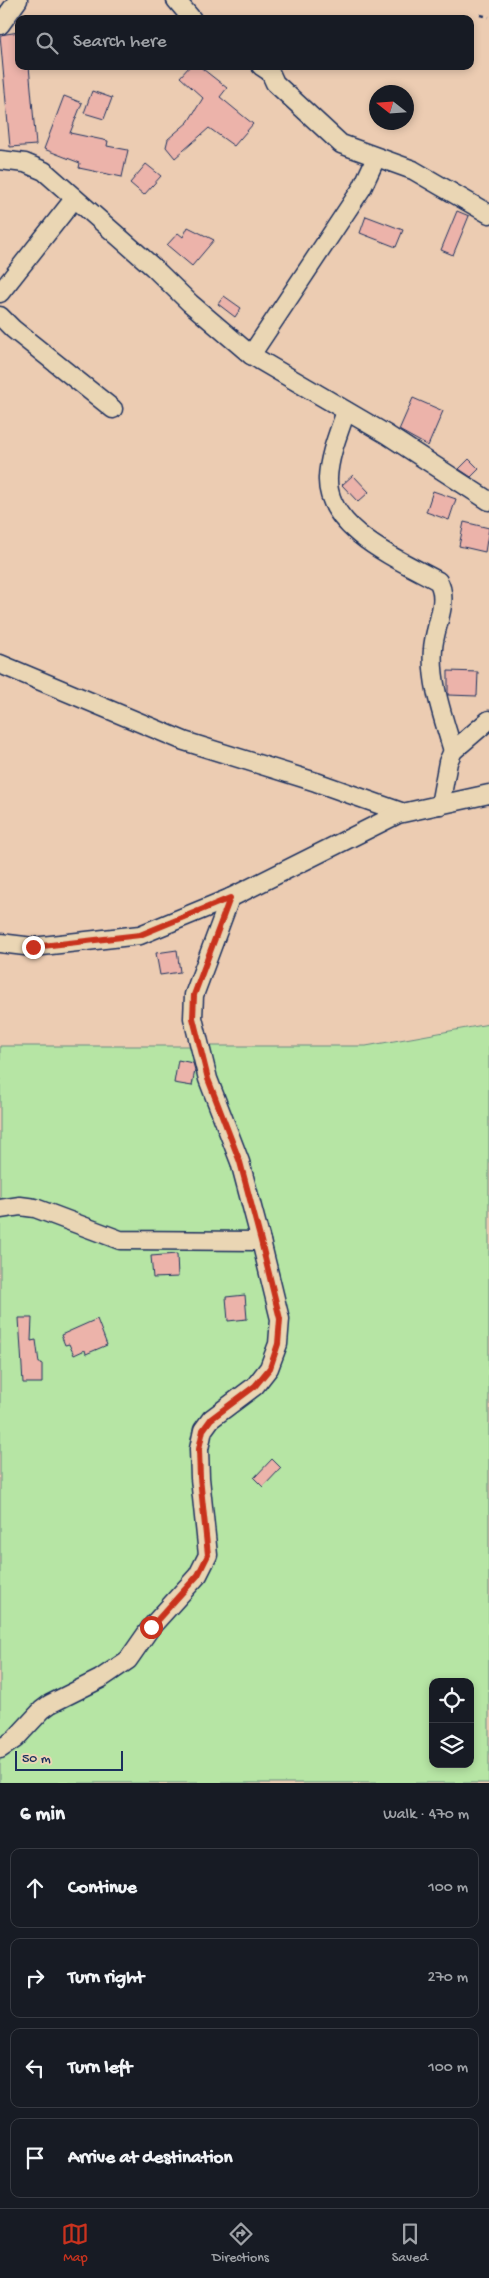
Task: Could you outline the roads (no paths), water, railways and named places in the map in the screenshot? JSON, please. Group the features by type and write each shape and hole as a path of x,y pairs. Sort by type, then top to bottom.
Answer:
{"street":[{"path":"0,26 18,0"},
{"path":"176,0 189,15"},
{"path":"267,70 270,72 275,83 341,144 413,170 489,214"},
{"path":"250,355 362,188 376,158"},
{"path":"0,160 25,162 44,171 250,355 393,438 489,501"},
{"path":"0,293 74,199"},
{"path":"0,316 13,329 113,409"},
{"path":"346,411 332,452 328,478 330,495 337,510 350,527 374,544 438,581 442,589 443,599 433,649 433,670 454,751"},
{"path":"0,664 184,741 316,782 402,812"},
{"path":"440,805 448,762 454,751 489,720"},
{"path":"0,943 33,947 140,935 230,898 402,812 489,794"},
{"path":"0,1750 15,1739 50,1704 100,1679 128,1660 151,1627 198,1575 208,1555 200,1478 199,1449 203,1430 211,1419 255,1386 270,1368 278,1344 280,1319 261,1241 240,1162 208,1079 193,1018 194,995 230,898"},
{"path":"0,1210 20,1206 36,1208 126,1240 261,1241"}]}
